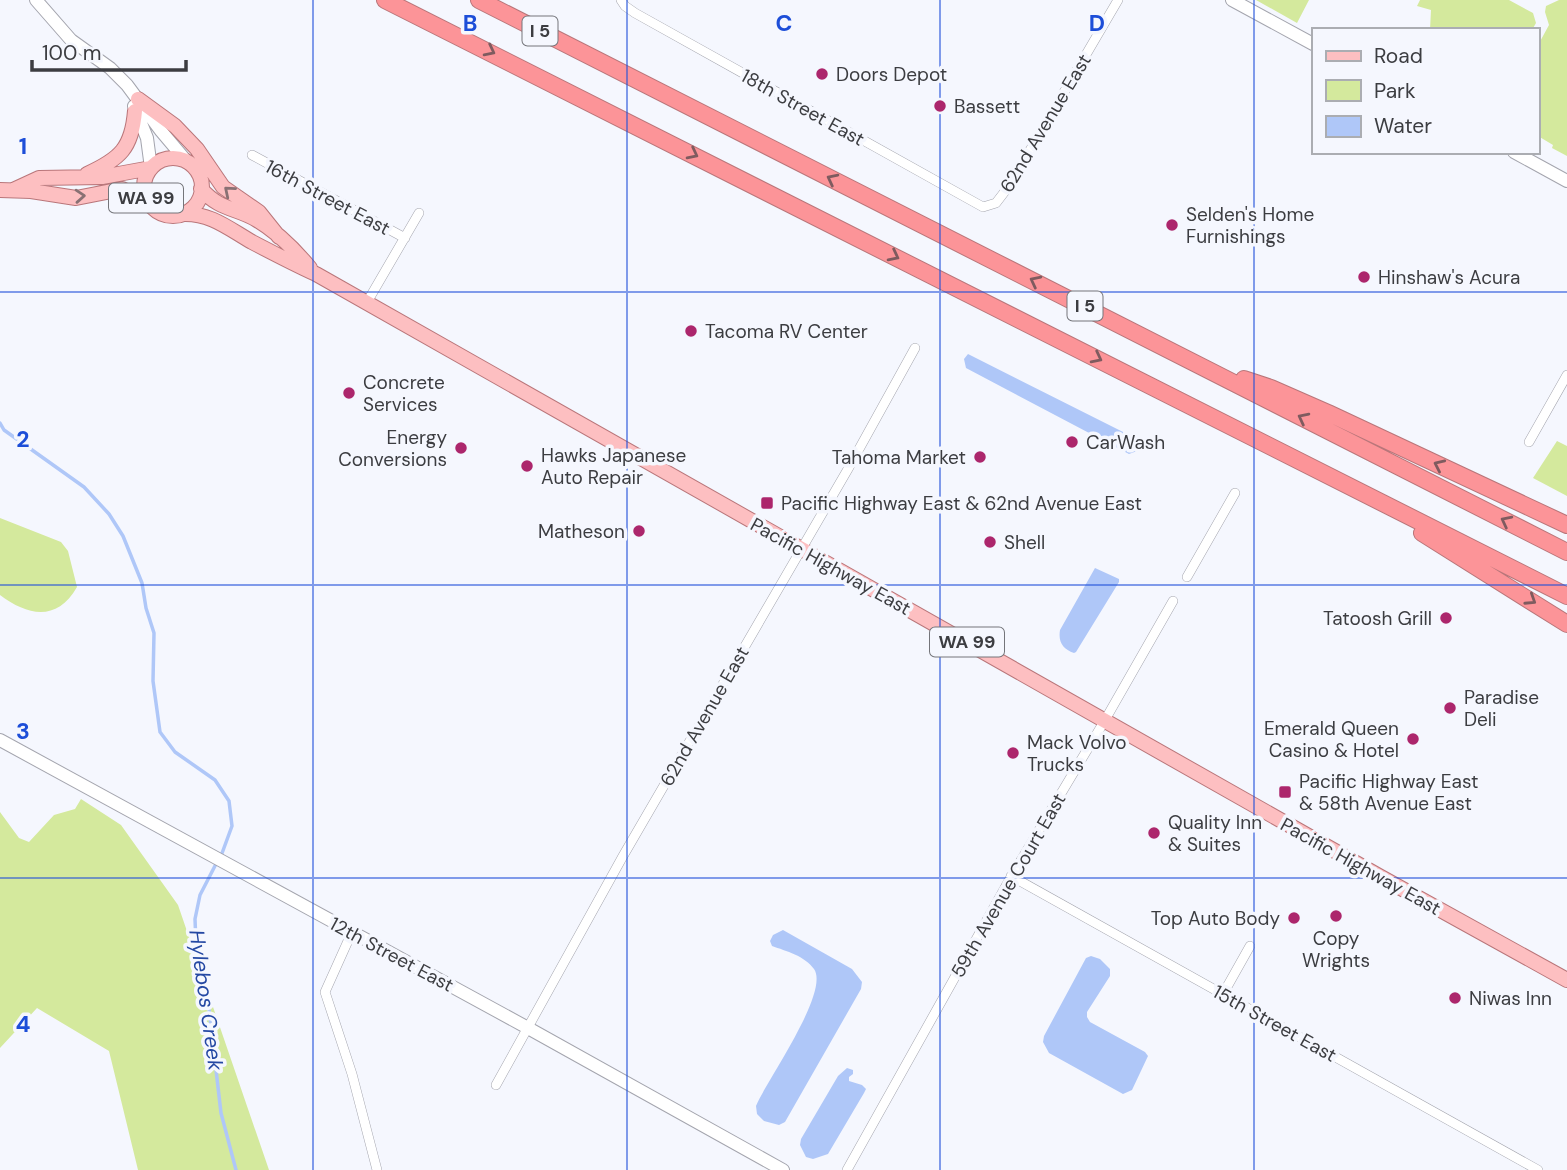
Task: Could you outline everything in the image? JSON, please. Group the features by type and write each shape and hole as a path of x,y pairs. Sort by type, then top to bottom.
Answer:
{"highway":[{"name":"I 5","path":"385,0 1567,596"},
{"name":"I 5","path":"479,0 1567,552"},
{"path":"1193,361 1271,388 1567,525"},
{"path":"1284,452 1477,565 1567,624"}],"main road":[{"path":"71,177 97,170 122,153 131,136 135,100 175,126 197,149 223,187 259,212 279,237"},
{"name":"WA 99","path":"172,158 188,163 199,176 201,189 194,206 183,214 164,214 127,190 119,189 76,198 6,190 39,178 102,177 151,168 160,161 172,158"},
{"name":"WA 99","path":"148,202 144,184 151,168"},
{"name":"Pacific Highway East","path":"201,189 219,205 254,219 279,237 316,274"},
{"name":"Pacific Highway East","path":"183,214 210,217 253,243 316,274 1567,980"}],"street":[{"path":"36,0 71,40 110,68 188,163"},
{"name":"18th Street East","path":"621,0 635,13 940,184 978,205 989,206"},
{"name":"62nd Avenue East","path":"989,206 1000,199 1009,186 1118,0"},
{"path":"1232,0 1312,43"},
{"path":"135,100 148,138 151,168"},
{"path":"1518,154 1567,181"},
{"name":"16th Street East","path":"252,155 405,238"},
{"path":"366,304 419,213"},
{"name":"62nd Avenue East","path":"496,1085 623,856 802,549 915,348"},
{"path":"1530,442 1567,375"},
{"path":"1187,577 1235,493"},
{"name":"59th Avenue Court East","path":"847,1170 1011,876 1173,601"},
{"name":"12th Street East","path":"0,740 783,1170"},
{"name":"15th Street East","path":"1011,876 1538,1170"},
{"path":"352,932 325,992 352,1074 377,1170"},
{"path":"1223,994 1250,946"}],"green space":[{"path":"1256,0 1309,0 1297,23"},
{"path":"1420,0 1509,0 1533,13 1536,23 1533,28 1430,28 1431,10 1417,6"},
{"path":"1559,0 1567,0 1567,156 1539,137 1539,43 1549,25 1546,6"},
{"path":"1557,441 1567,446 1567,496 1533,478"},
{"path":"0,518 61,542 68,551 77,587 60,606 42,612 31,611 0,595"},
{"path":"81,799 121,825 178,905 269,1170 138,1170 109,1051 37,1008 0,1048 0,812 19,838 29,842 54,815 75,809"}],"water":[{"path":"968,354 1139,440 1137,451 1129,454 966,368 964,359"},
{"path":"1095,568 1119,579 1119,582 1074,653 1062,644 1060,630"},
{"path":"783,930 852,969 862,982 861,989 785,1122 779,1125 764,1121 757,1114 756,1106 806,1016 817,980 814,969 806,961 772,946 770,941 773,935"},
{"path":"1091,956 1100,959 1110,969 1110,976 1087,1012 1087,1017 1090,1022 1148,1056 1132,1090 1123,1094 1049,1053 1043,1042 1086,958"},
{"path":"847,1068 853,1070 849,1081 866,1089 828,1154 813,1159 806,1157 800,1145 801,1139 838,1076"}],"waterway":[{"name":"Hylebos Creek","path":"0,423 4,430 84,487 109,514 123,536 142,583 154,633 153,681 160,732 175,752 215,780 229,801 232,826 221,856"},
{"name":"Hylebos Creek","path":"217,862 200,895 195,919 196,944 207,992 221,1113 236,1170"}],"place":[{"name":"Doors Depot","path":"822,74"},
{"name":"Bassett","path":"940,106"},
{"name":"Selden's Home Furnishings","path":"1172,225"},
{"name":"Hinshaw's Acura","path":"1364,277"},
{"name":"Tacoma RV Center","path":"691,331"},
{"name":"Concrete Services","path":"349,393"},
{"name":"CarWash","path":"1072,442"},
{"name":"Energy Conversions","path":"461,448"},
{"name":"Tahoma Market","path":"980,457"},
{"name":"Hawks Japanese Auto Repair","path":"527,466"},
{"name":"Pacific Highway East & 62nd Avenue East","path":"767,503"},
{"name":"Matheson","path":"639,531"},
{"name":"Shell","path":"990,542"},
{"name":"Tatoosh Grill","path":"1446,618"},
{"name":"Paradise Deli","path":"1450,708"},
{"name":"Emerald Queen Casino & Hotel","path":"1413,739"},
{"name":"Mack Volvo Trucks","path":"1013,753"},
{"name":"Pacific Highway East & 58th Avenue East","path":"1285,792"},
{"name":"Quality Inn & Suites","path":"1154,833"},
{"name":"Copy Wrights","path":"1336,916"},
{"name":"Top Auto Body","path":"1294,918"},
{"name":"Niwas Inn","path":"1455,998"}]}
